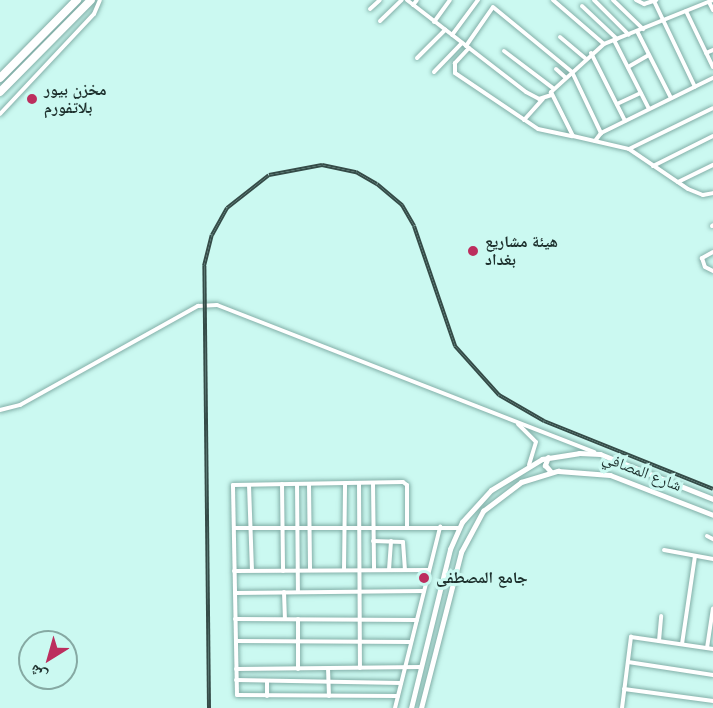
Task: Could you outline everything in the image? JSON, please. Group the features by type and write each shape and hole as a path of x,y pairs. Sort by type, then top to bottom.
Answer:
{"highway":[{"path":"0,78 77,0"},
{"path":"0,92 91,0"}],"main road":[{"name":"شارع المصافي","path":"411,708 456,536 479,500 548,457 600,454 713,500"},
{"path":"548,457 545,465 551,472"},
{"name":"شارع المصافي","path":"421,708 470,532 486,509 521,482 551,472 610,475 713,515"},
{"path":"479,500 486,509"},
{"path":"459,528 470,532"},
{"path":"456,536 464,530 470,532"},
{"path":"421,668 431,667"},
{"path":"421,668 429,677"}],"street":[{"path":"0,114 94,14 100,0"},
{"path":"370,9 380,0"},
{"path":"380,21 402,0"},
{"path":"407,0 526,92 543,99"},
{"path":"413,5 417,0"},
{"path":"434,22 450,0"},
{"path":"452,35 478,0"},
{"path":"553,0 604,44"},
{"path":"594,0 629,35"},
{"path":"613,0 643,29"},
{"path":"636,0 644,4 655,1 661,22 695,87"},
{"path":"573,136 551,95 553,88 585,58 604,44 661,22 702,2 711,1 713,10"},
{"path":"601,133 572,72 493,6 455,63 454,73 538,129 629,149 700,195 713,193"},
{"path":"582,6 616,40 649,109"},
{"path":"596,19 603,10"},
{"path":"686,11 713,67"},
{"path":"417,58 445,30"},
{"path":"637,31 671,98"},
{"path":"560,37 585,58"},
{"path":"434,72 466,46"},
{"path":"706,53 713,50"},
{"path":"504,51 553,88"},
{"path":"591,53 625,121"},
{"path":"627,67 649,55"},
{"path":"556,69 565,77"},
{"path":"595,141 601,133 713,78"},
{"path":"617,104 641,93"},
{"path":"524,120 543,99 551,95"},
{"path":"629,149 713,108"},
{"path":"653,166 713,136"},
{"path":"678,182 713,165"},
{"path":"713,252 702,258 705,267 713,271"},
{"path":"0,410 20,405 204,304 600,454"},
{"path":"510,418 531,433 536,442 537,451 528,468"},
{"path":"344,570 345,483"},
{"path":"359,483 360,668"},
{"path":"372,483 374,570"},
{"path":"398,696 237,695 233,485 406,483 407,526"},
{"path":"282,484 283,571"},
{"path":"297,484 297,591"},
{"path":"309,484 310,570"},
{"path":"249,485 252,570"},
{"path":"234,528 359,526 459,528"},
{"path":"395,708 440,527"},
{"path":"707,537 713,539"},
{"path":"374,541 391,541 405,545 405,570"},
{"path":"389,570 391,541"},
{"path":"664,550 713,559"},
{"path":"682,644 695,556"},
{"path":"234,571 428,570"},
{"path":"235,593 424,591"},
{"path":"284,592 285,619"},
{"path":"622,708 631,637 710,648 713,608"},
{"path":"659,641 662,616"},
{"path":"236,619 417,620"},
{"path":"298,619 298,669"},
{"path":"236,641 411,642"},
{"path":"628,662 713,675"},
{"path":"236,669 406,666 421,668"},
{"path":"328,668 329,696"},
{"path":"236,681 401,683"},
{"path":"267,681 267,696"},
{"path":"624,688 713,701"}],"railway":[{"path":"209,708 204,266 212,235 227,208 269,175 322,165 356,172 377,184 402,205 414,226 455,346 499,395 544,421 713,489"}],"place":[{"name":"مخزن بيور بلاتفورم","path":"32,99"},
{"name":"هيئة مشاريع بغداد","path":"473,251"},
{"name":"جامع المصطفى","path":"424,578"}]}
